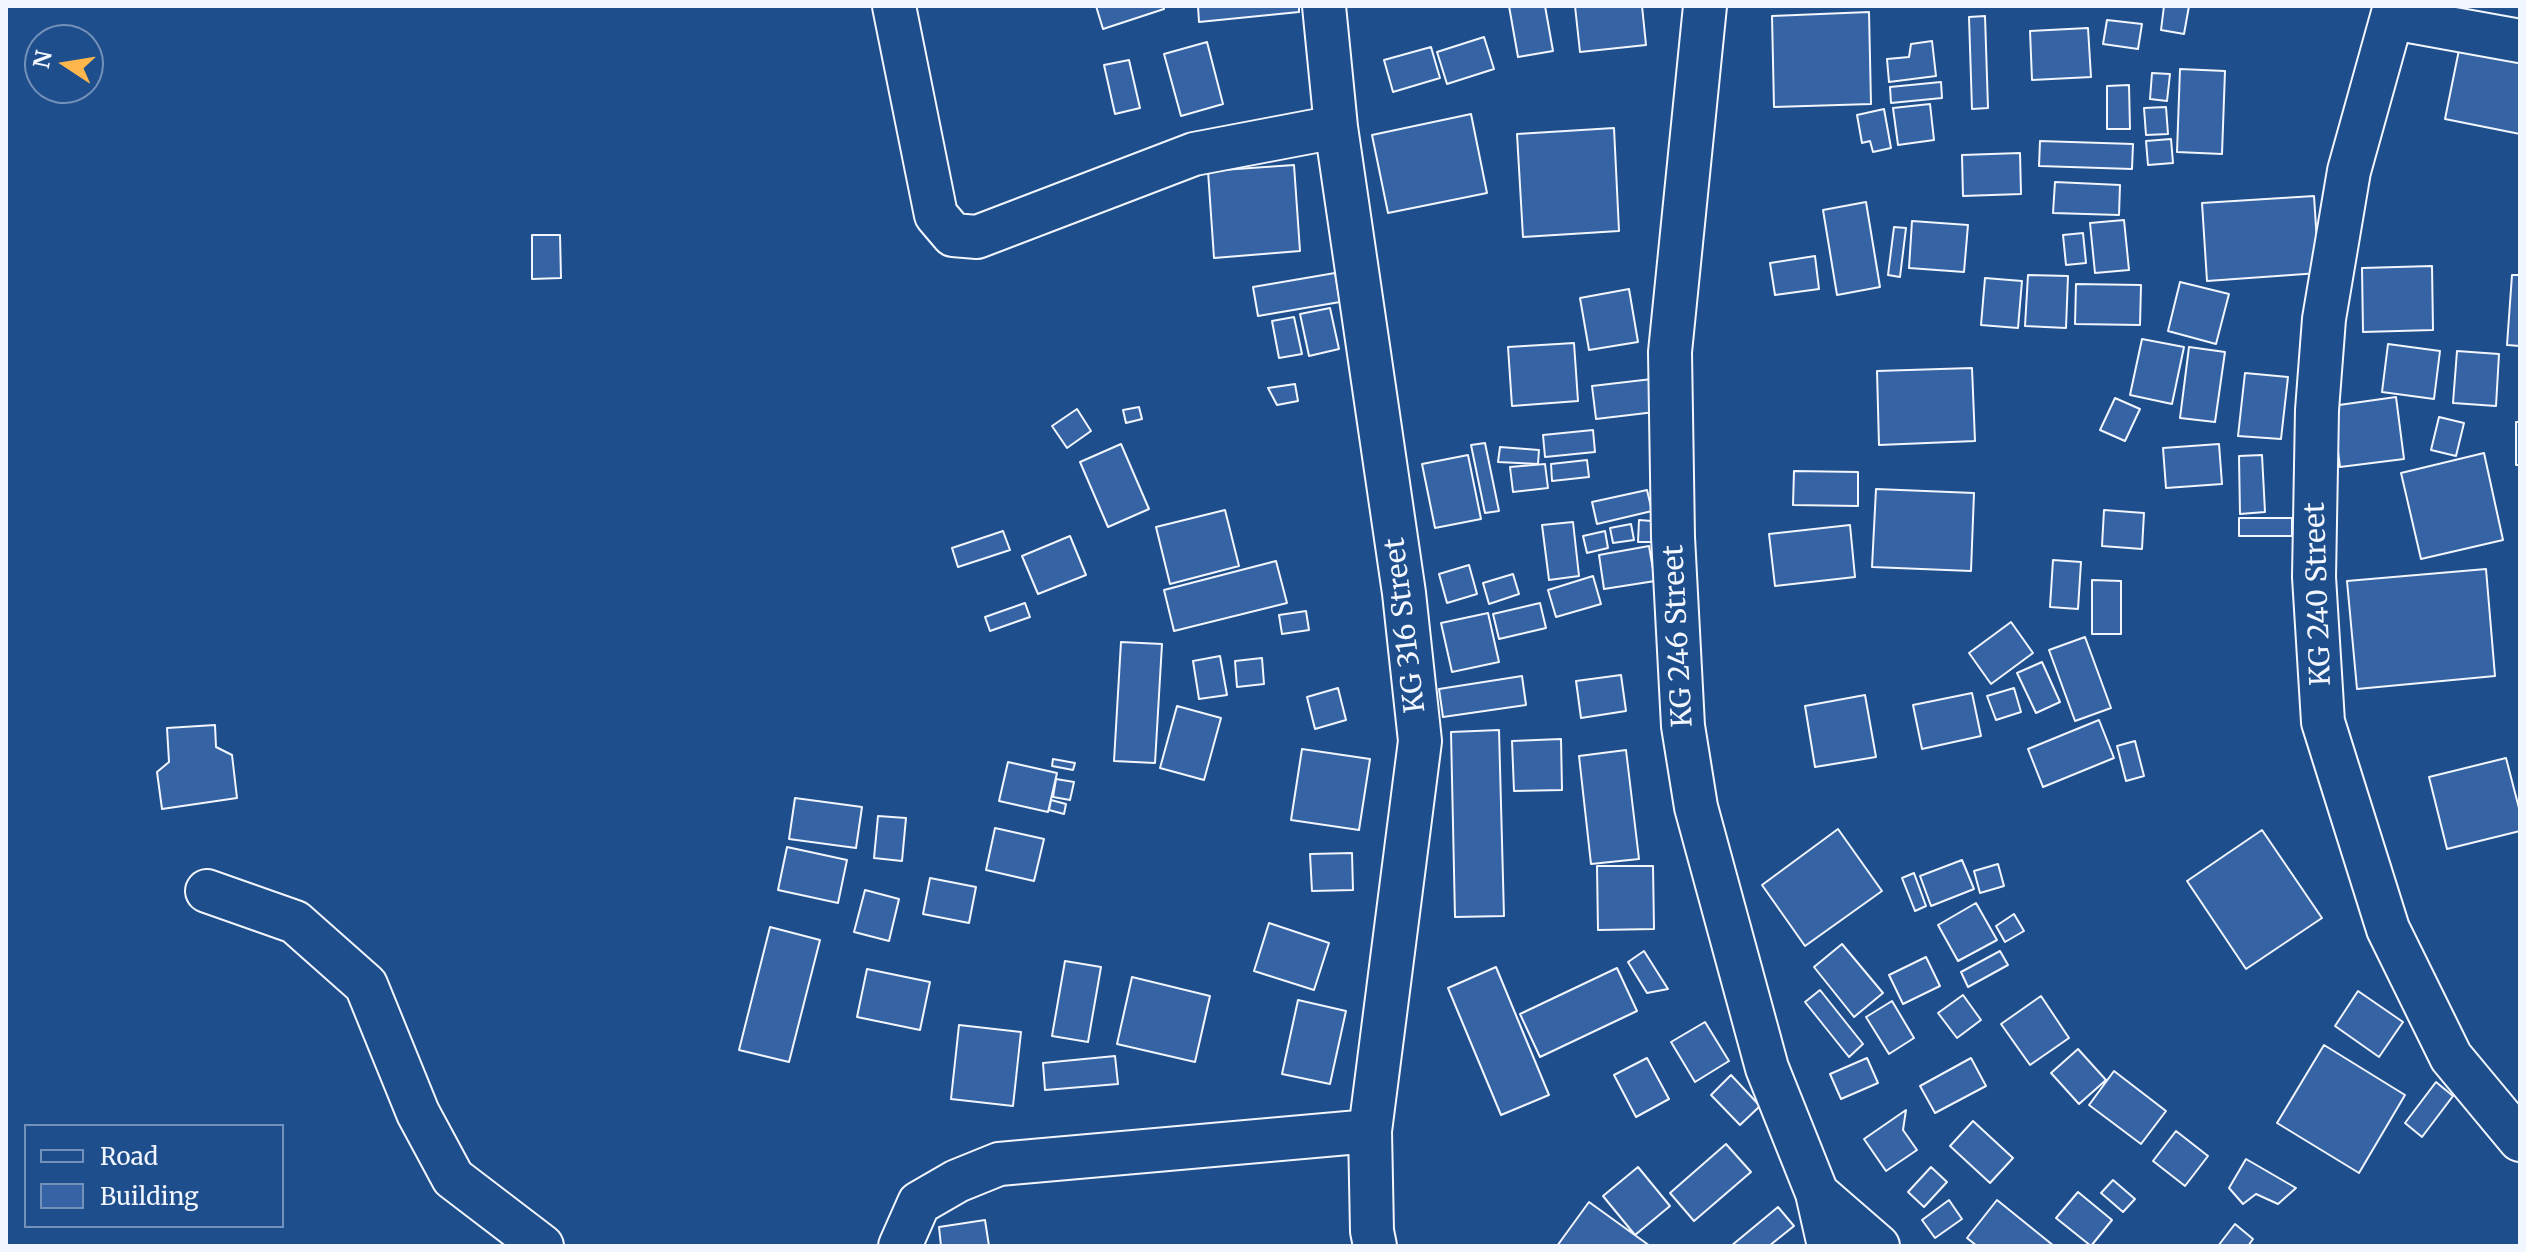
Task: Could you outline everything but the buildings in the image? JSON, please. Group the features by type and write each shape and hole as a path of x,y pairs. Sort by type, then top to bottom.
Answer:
{"street":[{"path":"894,6 936,215 953,235 977,237 987,234 1194,154 1336,127"},
{"name":"KG 316 Street","path":"1324,6 1336,127 1404,593 1420,741 1370,1131 1375,1246"},
{"name":"KG 246 Street","path":"1705,6 1670,352 1673,537 1683,726 1696,807 1767,1068 1817,1193 1829,1246"},
{"path":"2394,12 2520,41"},
{"name":"KG 240 Street","path":"2394,12 2349,171 2324,319 2317,410 2314,577 2323,722 2388,929 2451,1057 2520,1140"},
{"path":"207,891 295,922 366,985 418,1113 453,1178 542,1246"},
{"path":"900,1246 919,1203 957,1181 999,1164 1370,1131"},
{"path":"1817,1193 1878,1246"}]}
